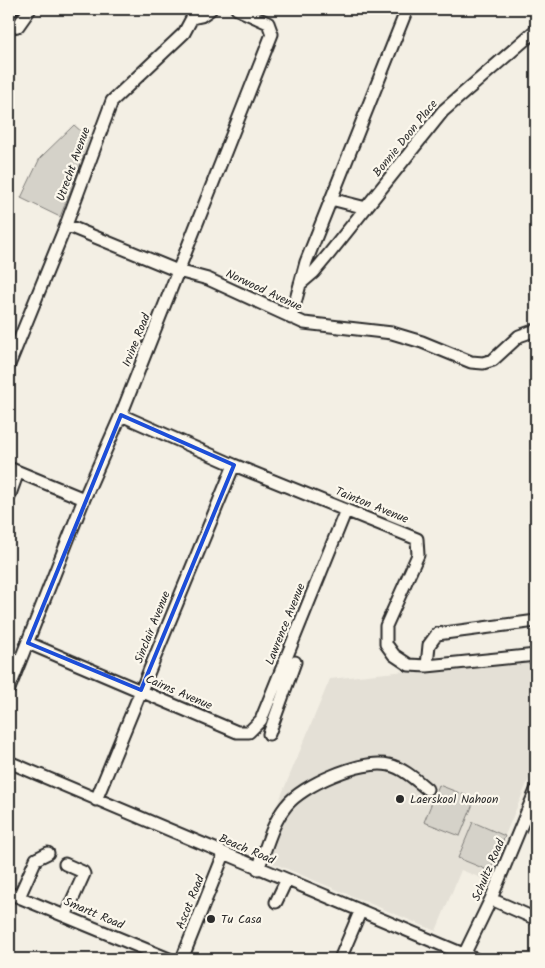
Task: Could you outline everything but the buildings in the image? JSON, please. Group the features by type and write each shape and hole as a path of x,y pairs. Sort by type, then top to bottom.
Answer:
{"street":[{"path":"9,28 18,26 30,9"},
{"name":"Utrecht Avenue","path":"9,365 66,224 112,101 184,33 195,13 201,16 211,9"},
{"path":"291,318 306,262 407,9"},
{"name":"Irvine Road","path":"9,689 84,500 121,415 272,34 268,23 242,11"},
{"name":"Bonnie Doon Place","path":"300,284 314,272 443,111 536,30"},
{"path":"331,199 366,208"},
{"name":"Norwood Avenue","path":"66,224 178,271 208,279 291,318 313,326 392,333 471,362 488,362 497,357 518,336 536,330"},
{"name":"Tainton Avenue","path":"121,415 234,465 413,536 418,541 418,555 388,619 385,638 388,648 408,665 427,666 536,655"},
{"name":"Sinclair Avenue","path":"96,800 234,465"},
{"path":"9,497 14,470 84,500"},
{"name":"Lawrence Avenue","path":"237,732 253,730 261,720 346,510"},
{"path":"427,666 429,645 438,634 536,621"},
{"name":"Cairns Avenue","path":"28,643 237,732"},
{"path":"269,734 295,662"},
{"path":"267,704 279,708"},
{"name":"Beach Road","path":"9,762 467,958"},
{"path":"258,869 284,808 306,788 342,773 377,764 398,769 427,789"},
{"name":"Schultz Road","path":"467,958 536,790"},
{"path":"14,895 36,859 48,853"},
{"name":"Ascot Road","path":"182,959 224,854"},
{"path":"65,864 84,874 65,916"},
{"path":"276,902 286,881"},
{"name":"Smartt Road","path":"14,895 169,959"},
{"path":"491,899 536,919"},
{"path":"340,959 360,912"}],"highlighted area":[{"path":"121,415 234,465 141,690 28,643"}],"shaded area":[{"path":"74,125 91,140 60,217 21,198 40,158"},
{"name":"Laerskool Nahoon","path":"536,657 536,762 486,880 461,870 436,931 256,856 330,679"},
{"path":"439,785 475,799 460,836 424,822"},
{"path":"473,822 505,836 490,871 458,858"}],"place":[{"name":"Laerskool Nahoon","path":"400,799"},
{"name":"Tu Casa","path":"211,919"}]}
